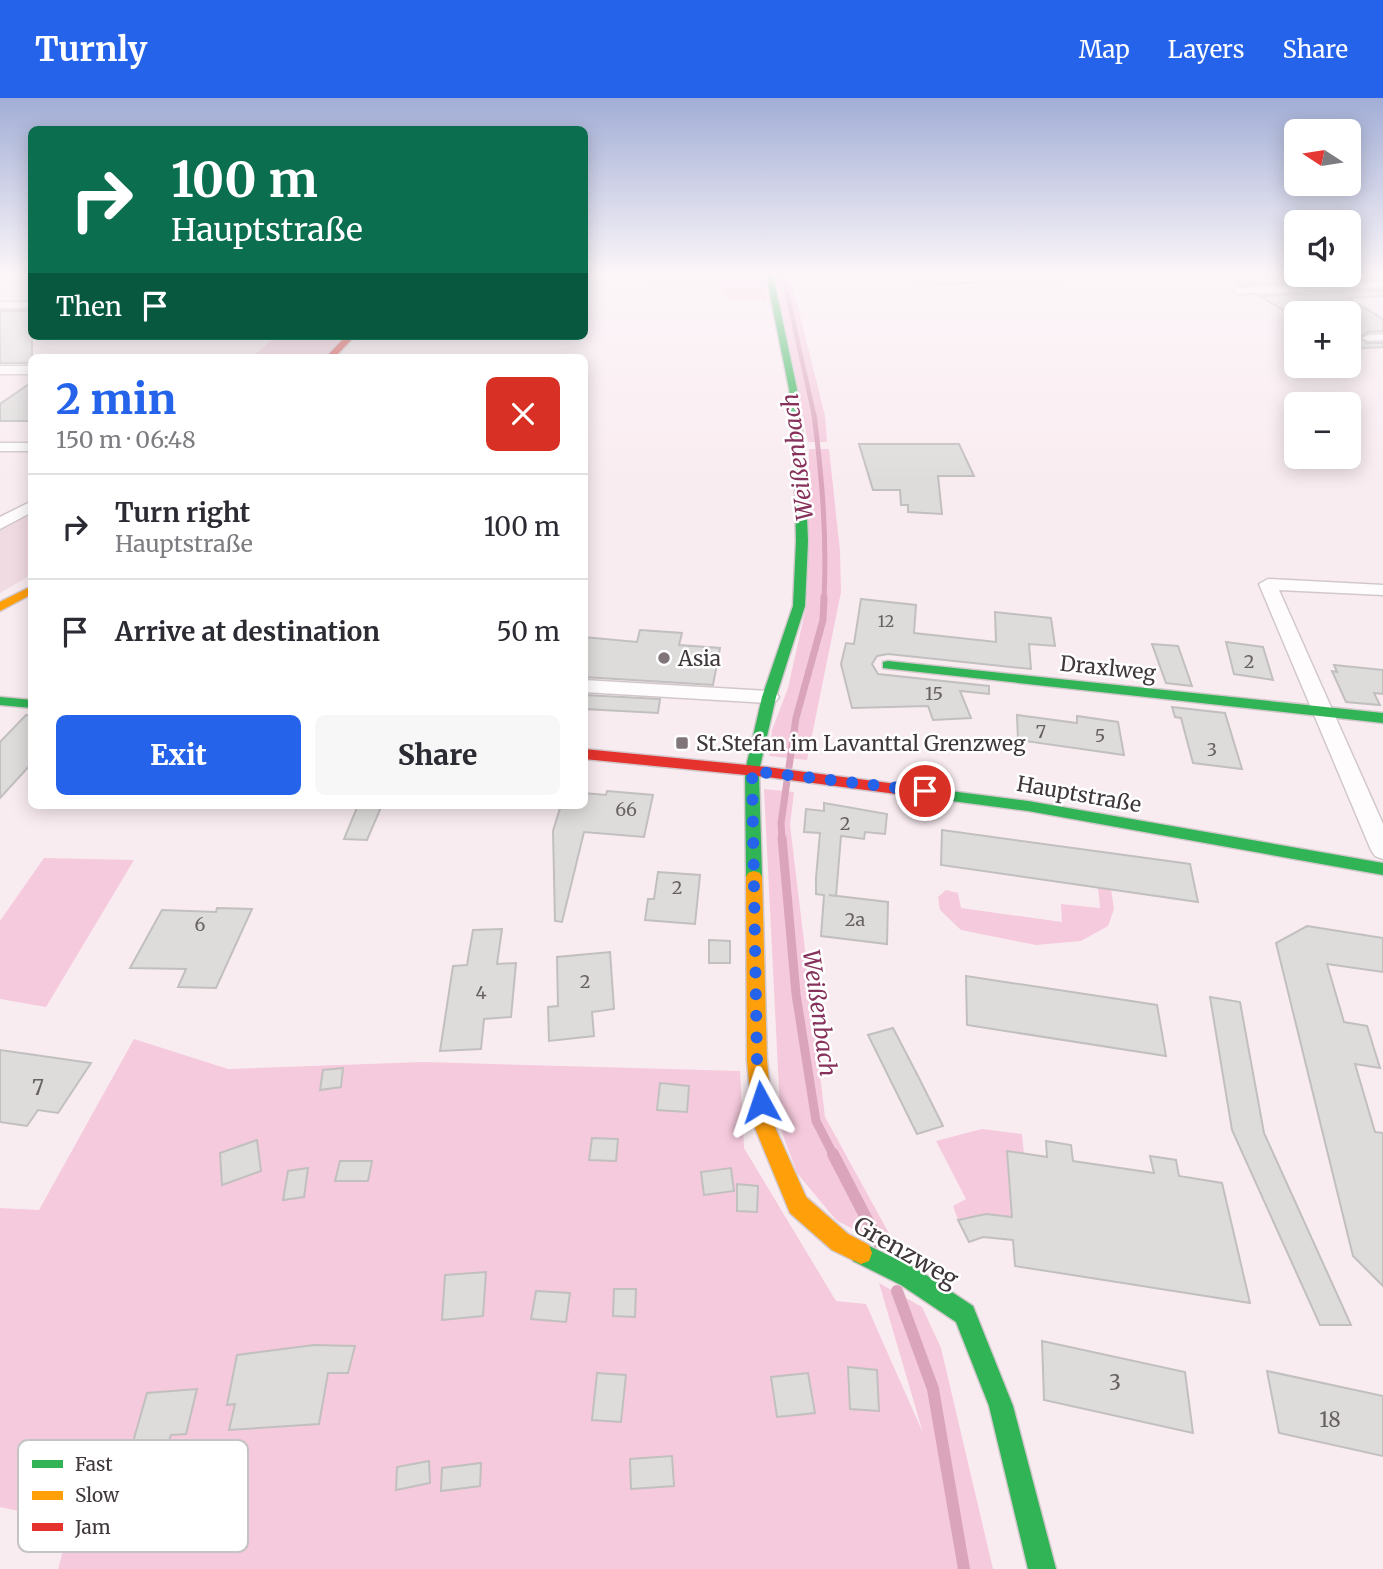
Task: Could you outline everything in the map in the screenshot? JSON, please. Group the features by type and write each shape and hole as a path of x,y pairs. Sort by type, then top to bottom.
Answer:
{"street":[{"name":"Grenzweg","path":"784,344 793,388 799,445 802,541 799,606 769,697 759,772 757,1061 763,1123 798,1205 840,1242 909,1277 965,1314 1002,1406 1042,1569"},
{"path":"0,370 28,370"},
{"path":"0,447 28,447"},
{"path":"0,524 28,507"},
{"path":"1383,590 1268,584 1383,850"},
{"path":"0,607 28,591"},
{"name":"Draxlweg","path":"888,665 1383,718"},
{"path":"588,686 769,697"},
{"path":"0,701 28,704"},
{"name":"Hauptstraße","path":"588,754 803,777 1028,806 1383,869"}],"shaded area":[{"path":"267,344 338,344 326,354 255,354"},
{"path":"789,344 807,344 825,416 827,442 808,442"},
{"path":"809,449 829,449 840,551 841,592 807,760 769,756 772,730 788,688 807,603"},
{"path":"28,513 28,577 0,593 0,530"},
{"path":"764,789 794,792 790,825 825,1117 891,1237 880,1244 836,1220 797,1173 781,1130"},
{"path":"44,858 134,860 46,1007 0,999 0,921"},
{"path":"1098,887 1111,889 1114,909 1108,926 1081,941 1036,945 961,930 940,910 938,897 946,890 958,893 961,908 1062,922 1061,904 1100,908"},
{"path":"134,1039 228,1069 424,1062 740,1071 744,1148 836,1301 866,1304 923,1433 879,1283 922,1307 941,1348 993,1569 58,1569 63,1552 248,1552 248,1440 18,1440 18,1511 0,1507 0,1208 39,1210"},
{"path":"982,1129 1022,1134 1024,1154 1007,1152 1012,1217 986,1214 958,1220 953,1206 966,1199 936,1141"}],"building":[{"path":"0,344 32,344 28,363 0,363"},
{"path":"1361,344 1383,344 1383,347 1361,348"},
{"path":"28,385 28,421 0,421 0,404"},
{"path":"859,444 959,444 974,476 938,476 942,514 908,512 908,505 901,505 900,490 873,490"},
{"path":"861,599 916,605 914,633 996,642 995,612 1051,618 1055,646 1029,644 1031,669 888,654 877,656 872,664 878,674 989,686 989,694 960,691 971,718 933,720 928,706 852,708 841,664 846,643 854,644"},
{"name":"Asia","path":"640,630 682,633 679,645 720,648 713,685 588,677 588,637 637,642"},
{"path":"1226,642 1263,647 1273,680 1234,674"},
{"path":"1152,644 1178,646 1192,686 1166,683"},
{"path":"1334,665 1383,670 1383,694 1374,693 1380,705 1346,702 1332,671 1337,672"},
{"path":"588,695 660,699 658,713 588,709"},
{"path":"1172,707 1225,713 1242,769 1193,763 1181,718 1175,717"},
{"path":"28,715 28,767 0,798 0,742"},
{"path":"1017,715 1077,723 1077,716 1118,722 1124,755 1018,740"},
{"path":"607,791 653,795 644,837 584,832 562,922 555,921 553,831 560,809 588,809 588,793 606,795"},
{"path":"824,803 887,814 885,834 865,832 864,839 841,836 836,896 888,902 887,944 821,936 824,895 816,894 820,833 804,832 806,809 824,811"},
{"path":"356,809 380,809 367,840 344,839"},
{"path":"942,830 1190,864 1198,902 941,865"},
{"path":"658,872 700,875 695,924 645,920 648,899 654,899"},
{"path":"217,908 252,909 216,988 178,987 186,969 130,968 162,910 216,912"},
{"path":"1307,926 1383,938 1383,972 1327,964 1344,1022 1367,1026 1380,1068 1355,1064 1375,1132 1383,1133 1383,1286 1353,1256 1276,943"},
{"path":"502,929 497,964 516,963 511,1017 484,1019 481,1049 440,1051 453,966 467,965 473,930"},
{"path":"709,940 730,941 730,963 709,963"},
{"path":"610,952 614,1009 592,1012 594,1036 549,1041 548,1007 558,1006 557,957"},
{"path":"966,976 1157,1005 1166,1056 967,1025"},
{"path":"1210,997 1240,1002 1264,1133 1351,1325 1320,1325 1232,1130"},
{"path":"893,1028 943,1126 917,1134 868,1035"},
{"path":"0,1050 91,1063 58,1113 38,1110 27,1126 0,1122"},
{"path":"343,1068 341,1087 320,1090 323,1070"},
{"path":"660,1083 689,1086 687,1112 657,1110"},
{"path":"592,1138 618,1139 616,1161 589,1160"},
{"path":"257,1140 261,1171 222,1185 220,1153"},
{"path":"1046,1141 1071,1145 1073,1161 1154,1173 1150,1156 1176,1160 1179,1176 1222,1183 1250,1303 1015,1266 1013,1240 983,1237 969,1242 958,1220 986,1214 1012,1217 1007,1151 1047,1157"},
{"path":"340,1161 372,1161 368,1181 335,1181"},
{"path":"308,1168 304,1197 283,1200 288,1171"},
{"path":"731,1168 734,1191 704,1195 701,1172"},
{"path":"737,1184 758,1186 757,1212 737,1211"},
{"path":"486,1272 483,1316 442,1320 445,1275"},
{"path":"614,1289 636,1289 635,1317 613,1316"},
{"path":"536,1291 570,1293 566,1322 531,1319"},
{"path":"1042,1341 1185,1372 1193,1433 1044,1400"},
{"path":"314,1345 355,1346 348,1373 328,1373 319,1424 229,1430 235,1404 227,1405 237,1355"},
{"path":"848,1367 877,1370 879,1411 850,1409"},
{"path":"1267,1371 1383,1396 1383,1456 1279,1433"},
{"path":"597,1373 626,1375 621,1422 592,1420"},
{"path":"808,1373 815,1413 777,1417 771,1377"},
{"path":"197,1389 186,1434 171,1435 169,1440 134,1440 147,1393"},
{"path":"672,1456 674,1486 631,1489 630,1459"},
{"path":"429,1461 430,1483 396,1490 397,1467"},
{"path":"481,1463 480,1486 441,1491 442,1468"}],"waterway":[{"name":"Weißenbach","path":"798,344 814,415"},
{"name":"Weißenbach","path":"814,414 823,506 824,599"},
{"name":"Weißenbach","path":"782,840 781,823 796,718 823,620 824,597"},
{"name":"Weißenbach","path":"782,838 796,994 816,1121 834,1156"},
{"name":"Weißenbach","path":"833,1154 879,1243"},
{"name":"Weißenbach","path":"897,1291 933,1389 964,1569"}],"traffic: fast":[{"path":"754,877 752,771 769,697 799,606 802,541 799,445 793,389 783,344"},
{"path":"888,665 1383,718"},
{"path":"0,701 28,704"},
{"path":"942,795 1028,806 1383,869"},
{"path":"861,1253 909,1277 965,1314 1001,1406 1042,1569"}],"traffic: slow":[{"path":"0,607 28,591"},
{"path":"754,877 757,1061 763,1123 798,1205 840,1242 861,1253"}],"traffic: jam":[{"path":"333,354 343,344"},
{"path":"588,754 767,772 942,795"}],"place":[{"name":"Asia","path":"664,658"},
{"name":"St.Stefan im Lavanttal Grenzweg","path":"682,743"}],"route":[{"path":"761,1102 757,1061 752,771 925,791"}]}
